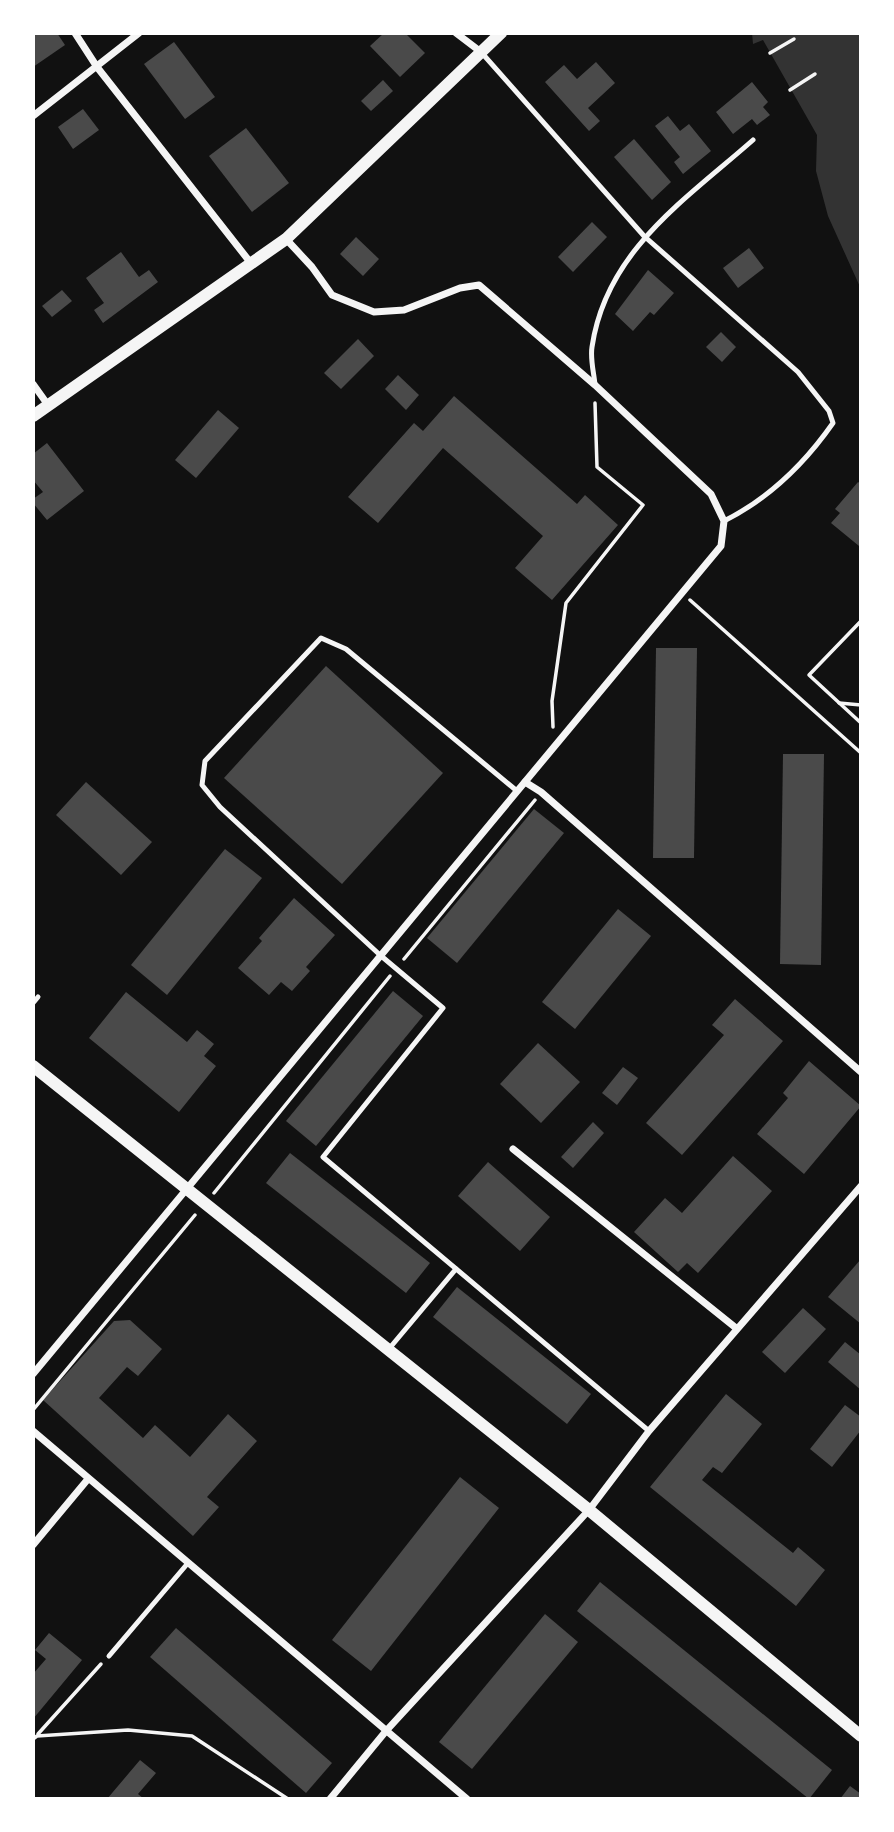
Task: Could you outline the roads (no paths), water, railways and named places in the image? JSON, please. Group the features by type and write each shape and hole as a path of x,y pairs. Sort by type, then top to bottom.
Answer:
{"street":[{"path":"75,33 97,67 250,262"},
{"path":"33,116 139,33"},
{"path":"456,33 481,52"},
{"path":"33,416 285,239 501,33"},
{"path":"33,1374 721,546 724,521 711,494 595,384 479,285 460,288 404,310 373,312 332,295 312,267 285,239"},
{"path":"33,384 48,405"},
{"path":"525,782 541,792 861,1072"},
{"path":"33,1066 589,1510 861,1736"},
{"path":"513,1149 736,1328"},
{"path":"330,1799 386,1731 589,1510 649,1431 861,1186"},
{"path":"33,1431 467,1799"},
{"path":"33,1545 88,1479"}],"lane":[{"path":"481,52 644,236 798,372 829,411 833,422 803,460 752,508 724,521"},
{"path":"595,384 592,349 598,320 618,271 644,236 753,140"},
{"path":"517,791 346,649 321,638 205,761 202,785 220,807 380,955 443,1008 323,1157 649,1431"},
{"path":"388,1350 456,1269"},
{"path":"109,1656 188,1563"}]}
